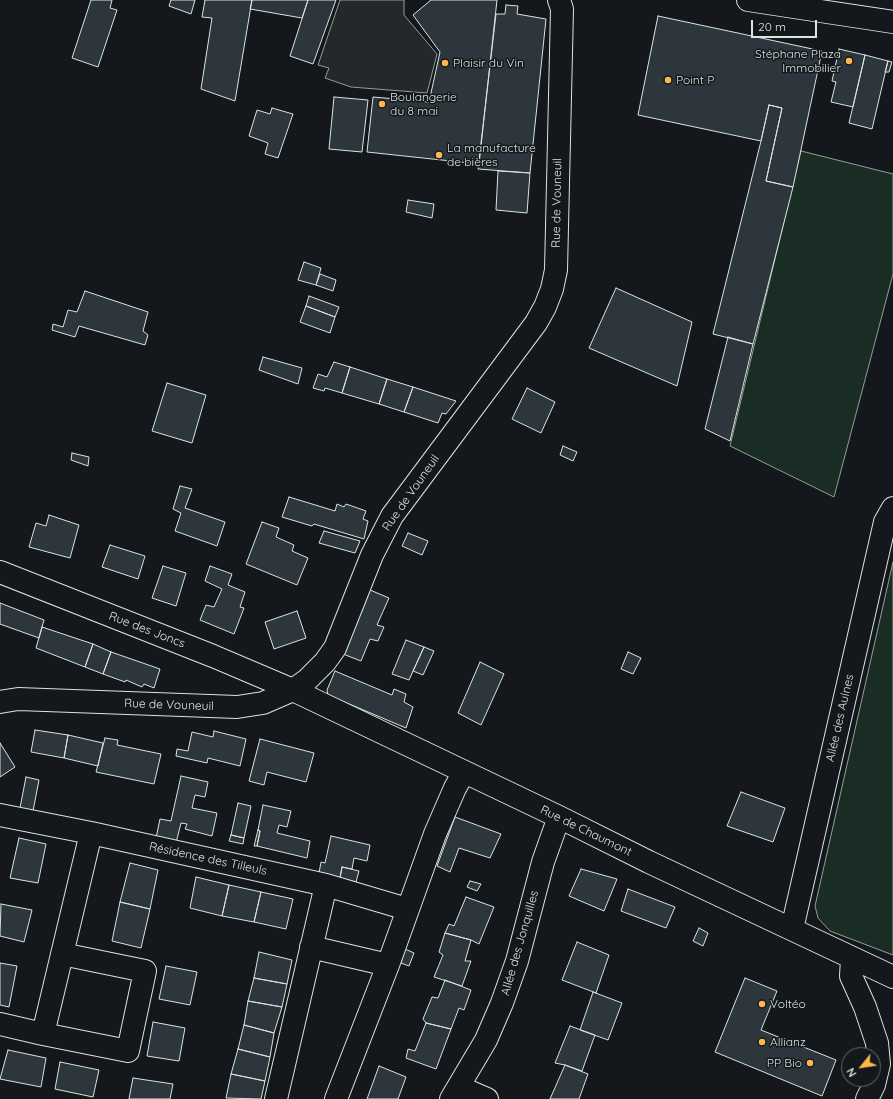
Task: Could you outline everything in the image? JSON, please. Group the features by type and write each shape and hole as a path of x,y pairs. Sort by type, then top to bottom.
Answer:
{"street":[{"path":"748,0 893,22"},
{"name":"Rue de Vouneuil","path":"0,702 18,699 237,707 263,703 293,690 316,672 325,662 335,648 372,555 392,516 536,324 552,289 556,270 563,3"},
{"name":"Allée des Aulnes","path":"792,929 885,522 893,508"},
{"name":"Rue des Joncs","path":"0,572 213,656 293,690"},
{"name":"Rue de Chaumont","path":"293,690 852,959 889,974"},
{"path":"336,1099 388,965 435,834 455,788 464,772"},
{"name":"Résidence des Tilleuls","path":"0,815 91,833 326,885 407,909"},
{"name":"Allée des Jonquilles","path":"487,1099 455,1093 486,1040 502,1003 517,961 543,862 559,817"},
{"path":"43,1034 91,833"},
{"path":"276,1099 326,885"},
{"path":"311,947 388,965"},
{"path":"0,1024 128,1051 145,971 62,954"},
{"path":"852,959 851,976 865,1007 877,1043 879,1064 874,1085 867,1099"}],"green space":[{"path":"801,151 893,174 893,274 834,497 730,446"},
{"path":"893,562 893,955 830,931 818,918 815,906"}],"shaded area":[{"path":"340,0 404,0 404,15 437,54 427,93 351,87 325,78 329,68 318,65"}],"building":[{"path":"91,0 112,0 110,8 117,10 98,67 72,58"},
{"path":"171,0 195,0 191,14 169,6"},
{"path":"205,0 252,0 235,101 201,89 212,18 202,17"},
{"path":"252,0 308,0 302,18 250,9"},
{"path":"308,0 336,0 313,64 290,56"},
{"path":"431,0 497,0 479,164 367,152 373,97 429,102 440,52 413,15"},
{"path":"506,5 518,6 517,14 546,19 530,173 478,169 496,14 505,14"},
{"path":"658,16 822,51 793,187 766,181 782,108 769,105 761,141 638,115"},
{"path":"839,49 865,55 853,107 831,102 836,82 832,81"},
{"path":"865,55 888,61 872,129 849,123"},
{"path":"888,61 892,62 889,72 885,72"},
{"path":"334,97 368,100 362,152 329,149"},
{"path":"769,105 782,108 766,181 793,187 753,344 713,334"},
{"path":"272,108 293,114 278,158 265,154 268,143 249,136 257,110 270,114"},
{"path":"498,171 530,173 527,213 496,210"},
{"path":"408,200 434,204 432,218 406,212"},
{"path":"304,262 321,268 316,285 298,280"},
{"path":"320,274 336,280 333,291 316,285"},
{"path":"616,288 692,322 677,386 589,348"},
{"path":"85,291 148,312 143,331 148,335 145,345 79,326 75,337 52,330 53,324 63,327 68,310 77,312"},
{"path":"309,296 339,307 335,317 306,306"},
{"path":"306,306 335,317 330,333 300,322"},
{"path":"728,337 753,344 730,441 705,429"},
{"path":"263,357 302,368 298,384 259,370"},
{"path":"334,362 350,367 342,393 325,388 324,391 313,388 318,374 327,377"},
{"path":"350,367 387,379 379,404 342,393"},
{"path":"387,379 413,387 404,412 379,404"},
{"path":"167,383 206,395 192,443 152,431"},
{"path":"413,387 456,401 446,414 442,413 438,423 404,412"},
{"path":"527,388 555,402 541,433 512,419"},
{"path":"563,446 577,452 573,461 560,455"},
{"path":"72,453 89,457 88,466 71,460"},
{"path":"180,486 192,489 185,508 225,522 217,546 175,531 181,513 173,509"},
{"path":"289,497 335,511 337,504 344,507 346,504 366,511 363,519 368,521 364,539 314,524 312,526 282,517"},
{"path":"49,515 79,525 70,558 29,547 36,523 46,526"},
{"path":"262,522 279,528 276,537 294,545 292,551 308,558 297,585 246,564"},
{"path":"324,531 360,541 355,553 319,543"},
{"path":"408,533 428,541 422,555 402,546"},
{"path":"110,545 145,556 138,579 102,567"},
{"path":"163,566 186,573 176,606 152,598"},
{"path":"210,566 232,574 228,585 245,592 240,607 244,608 234,634 200,620 206,605 214,607 222,589 205,581"},
{"path":"370,590 389,598 377,625 384,627 378,641 370,639 361,661 343,654 366,596"},
{"path":"0,603 44,620 39,638 0,624"},
{"path":"297,611 306,638 274,649 265,622"},
{"path":"42,627 93,644 85,667 36,648"},
{"path":"406,640 424,647 409,680 392,674"},
{"path":"93,644 111,652 103,674 85,667"},
{"path":"424,647 434,651 423,675 413,671"},
{"path":"111,652 160,669 154,688 144,684 142,687 126,680 125,682 103,674"},
{"path":"628,652 641,658 633,674 621,669"},
{"path":"480,662 504,674 481,725 458,713"},
{"path":"335,671 392,695 394,689 406,694 404,702 413,707 406,728 328,695 327,690"},
{"path":"35,730 68,735 64,758 31,752"},
{"path":"214,731 246,739 240,766 208,758 207,763 176,756 177,749 188,751 192,732 213,737"},
{"path":"68,735 103,743 98,766 64,758"},
{"path":"105,738 118,740 117,745 161,754 154,784 96,772"},
{"path":"260,739 314,753 306,782 267,772 264,785 249,781"},
{"path":"0,743 15,767 0,777"},
{"path":"181,776 208,782 205,797 195,795 192,808 217,813 212,836 185,829 187,824 181,823 176,843 156,838 160,819 171,821"},
{"path":"26,777 39,780 33,811 20,808"},
{"path":"741,792 785,808 773,842 727,826"},
{"path":"238,803 251,806 244,838 231,835"},
{"path":"263,805 291,811 287,827 279,825 277,833 310,841 307,858 257,846 260,831 258,830"},
{"path":"455,817 501,834 490,858 459,848 450,872 437,866"},
{"path":"258,830 260,831 257,846 254,846"},
{"path":"231,835 244,838 243,844 229,841"},
{"path":"331,836 370,845 367,861 354,858 352,869 342,867 340,878 319,873 321,862 325,863"},
{"path":"19,838 46,844 38,883 10,878"},
{"path":"130,863 158,870 150,909 120,902"},
{"path":"342,867 359,871 356,882 340,878"},
{"path":"581,869 617,879 604,911 569,896"},
{"path":"196,877 229,885 222,916 190,908"},
{"path":"470,881 481,884 477,891 467,887"},
{"path":"229,885 261,892 254,922 222,916"},
{"path":"628,889 675,907 666,928 621,911"},
{"path":"261,892 293,899 286,929 254,922"},
{"path":"466,897 494,907 479,944 471,940 445,933 449,924 454,926"},
{"path":"120,902 150,909 141,948 112,941"},
{"path":"1,904 32,910 24,942 0,936"},
{"path":"699,928 708,933 703,946 693,941"},
{"path":"445,933 471,940 465,961 471,961 462,986 434,977 443,955 439,952"},
{"path":"577,942 609,955 596,993 562,980"},
{"path":"405,949 414,953 409,966 401,963"},
{"path":"259,952 292,960 287,984 254,978"},
{"path":"0,963 17,966 9,1007 0,1005"},
{"path":"166,966 197,972 190,1005 159,999"},
{"path":"254,978 287,984 282,1007 248,1001"},
{"path":"745,978 777,991 761,1030 836,1060 822,1096 715,1052"},
{"path":"445,980 471,990 464,1010 459,1008 451,1029 426,1023 423,1019 432,997 438,998"},
{"path":"593,992 622,1003 608,1040 580,1030"},
{"path":"248,1001 282,1007 274,1033 244,1025"},
{"path":"153,1022 185,1028 179,1061 147,1056"},
{"path":"426,1023 451,1029 436,1069 406,1058 408,1049 415,1051"},
{"path":"244,1025 274,1033 270,1057 238,1049"},
{"path":"570,1026 595,1035 582,1071 555,1063"},
{"path":"238,1049 270,1057 265,1081 231,1074"},
{"path":"8,1050 46,1058 41,1087 0,1079"},
{"path":"60,1062 99,1070 93,1097 55,1089"},
{"path":"565,1065 588,1074 579,1099 550,1099"},
{"path":"379,1066 406,1077 398,1099 367,1099"},
{"path":"231,1074 265,1081 261,1099 226,1098"},
{"path":"133,1078 173,1084 170,1099 129,1099"}],"place":[{"name":"Stéphane Plaza Immobilier","path":"849,61"},
{"name":"Plaisir du Vin","path":"445,63"},
{"name":"Point P","path":"668,80"},
{"name":"Boulangerie du 8 mai","path":"382,104"},
{"name":"La manufacture de bières","path":"439,155"},
{"name":"Voltéo","path":"762,1004"},
{"name":"Allianz","path":"762,1042"},
{"name":"PP Bio","path":"810,1063"}]}
